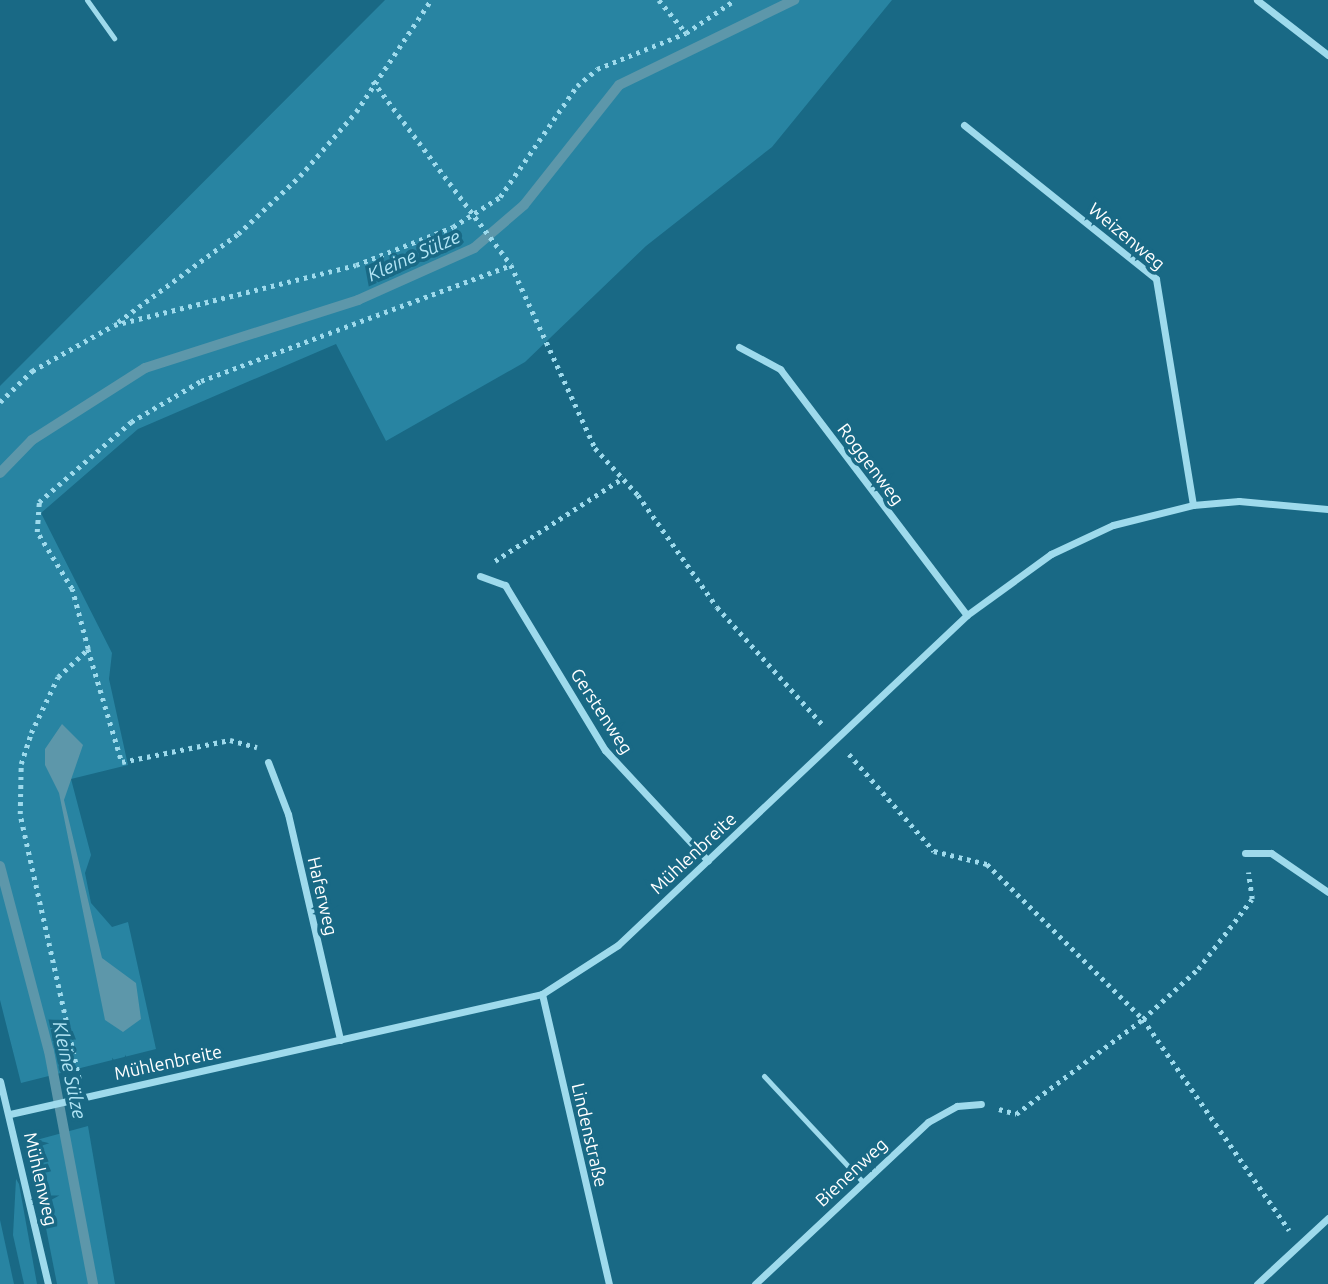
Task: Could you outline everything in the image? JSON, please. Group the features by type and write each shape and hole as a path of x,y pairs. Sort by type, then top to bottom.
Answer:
{"street":[{"path":"1257,0 1328,55"},
{"name":"Weizenweg","path":"964,125 1156,279 1193,505"},
{"name":"Roggenweg","path":"739,347 780,369 967,615"},
{"name":"Mühlenbreite","path":"10,1114 542,993 618,945 967,615 1069,543 1155,511 1193,505 1239,500 1328,509"},
{"name":"Gerstenweg","path":"480,576 505,585 605,750 708,861"},
{"name":"Haferweg","path":"268,762 288,814 340,1040"},
{"path":"1245,853 1271,853 1328,892"},
{"name":"Lindenstraße","path":"542,993 609,1284"},
{"name":"Mühlenweg","path":"0,1081 10,1114 48,1284"},
{"name":"Bienenweg","path":"755,1284 928,1122 957,1106 981,1104"},
{"path":"1257,1284 1328,1218"}],"lane":[{"path":"87,0 114,38"},
{"path":"764,1076 863,1182"}],"path":[{"path":"0,401 32,371 114,325 260,215 332,141 431,0"},
{"path":"659,0 686,33"},
{"path":"114,325 388,255 469,215 517,178 577,86 627,54 686,33 735,0"},
{"path":"373,81 495,250 511,265 583,427 717,607 934,851 987,864 1143,1019 1299,1245"},
{"path":"268,762 248,741 230,740 122,762 72,589 35,527 36,510 50,489 131,422 201,380 511,265"},
{"path":"480,576 507,548 623,478"},
{"path":"83,1097 22,831 19,780 48,692 88,649"},
{"path":"981,1104 1016,1114 1143,1019 1198,969 1252,899"}],"shaded area":[{"path":"385,0 892,0 772,147 646,246 525,362 386,441 336,344 138,429 41,513 112,653 109,679 128,765 71,779 91,855 85,873 91,903 112,927 128,922 156,1049 21,1083 0,1000 0,386"},
{"path":"62,724 83,745 64,800 102,958 136,983 141,1019 123,1032 105,1020 59,793 45,765 45,749"},
{"path":"88,1126 115,1284 57,1284 29,1142"},
{"path":"16,1179 37,1284 24,1284 13,1235"},
{"path":"0,1220 14,1284 0,1284"}],"waterway":[{"name":"Kleine Sülze","path":"0,473 32,440 145,368 358,300 474,248 524,205 619,85 794,0"},
{"name":"Kleine Sülze","path":"0,866 49,1051 93,1284"}]}
